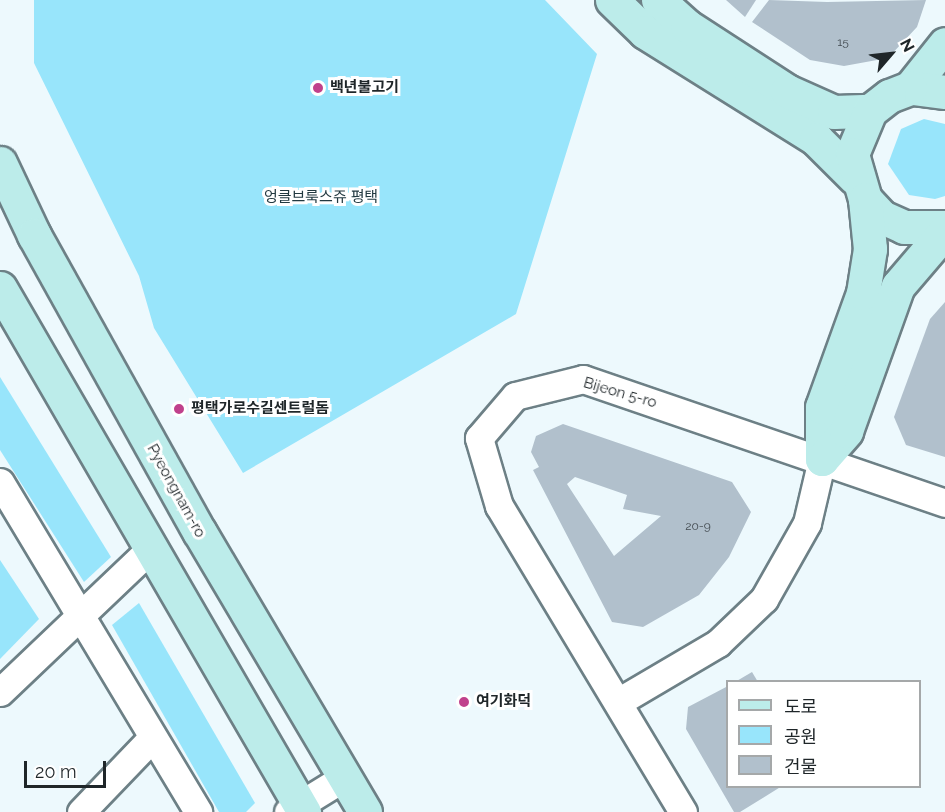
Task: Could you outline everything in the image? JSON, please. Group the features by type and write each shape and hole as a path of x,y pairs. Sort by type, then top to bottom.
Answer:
{"street":[{"path":"612,0 645,32 816,140 860,189 904,227 945,227"},
{"path":"658,0 687,26 788,91 834,112 870,111 910,88 945,44"},
{"path":"910,88 945,92"},
{"path":"618,702 718,643 764,599 807,523 822,459 822,407 863,293 870,249 852,154 870,111"},
{"name":"Pyeongnam-ro","path":"0,163 34,235 199,531 365,812"},
{"path":"822,459 846,431 898,286 945,231"},
{"path":"0,288 297,810 345,777"},
{"name":"Bijeon 5-ro","path":"683,812 499,506 479,438 515,396 583,379 945,503"},
{"path":"0,482 198,812"},
{"path":"0,692 80,612 150,549"},
{"path":"81,812 152,738"}],"green space":[{"name":"엉클브룩스쥬 평택","path":"34,0 545,0 597,54 516,314 243,473 154,328 139,276 34,63"},
{"path":"924,119 945,124 945,196 935,199 909,195 888,164 901,129"},
{"path":"0,377 111,557 84,582 0,450"},
{"path":"0,560 39,619 0,659"},
{"path":"139,603 255,803 246,812 219,812 112,625"}],"building":[{"path":"726,0 756,0 745,17"},
{"path":"769,0 827,2 926,0 917,27 888,58 844,66 810,60 752,22"},
{"path":"945,302 945,457 906,445 894,417 930,319"},
{"path":"563,424 732,482 751,512 729,557 699,595 643,627 612,622 533,470 539,467 531,452 536,436","holes":["575,477 627,495 623,509 661,516 614,556 567,484"]},
{"path":"752,672 757,680 738,680"},
{"path":"726,687 726,788 779,788 740,812 734,812 686,729 688,707"}],"place":[{"name":"백년불고기","path":"318,88"},
{"name":"평택가로수길센트럴돔","path":"179,409"},
{"name":"여기화덕","path":"464,702"}]}
